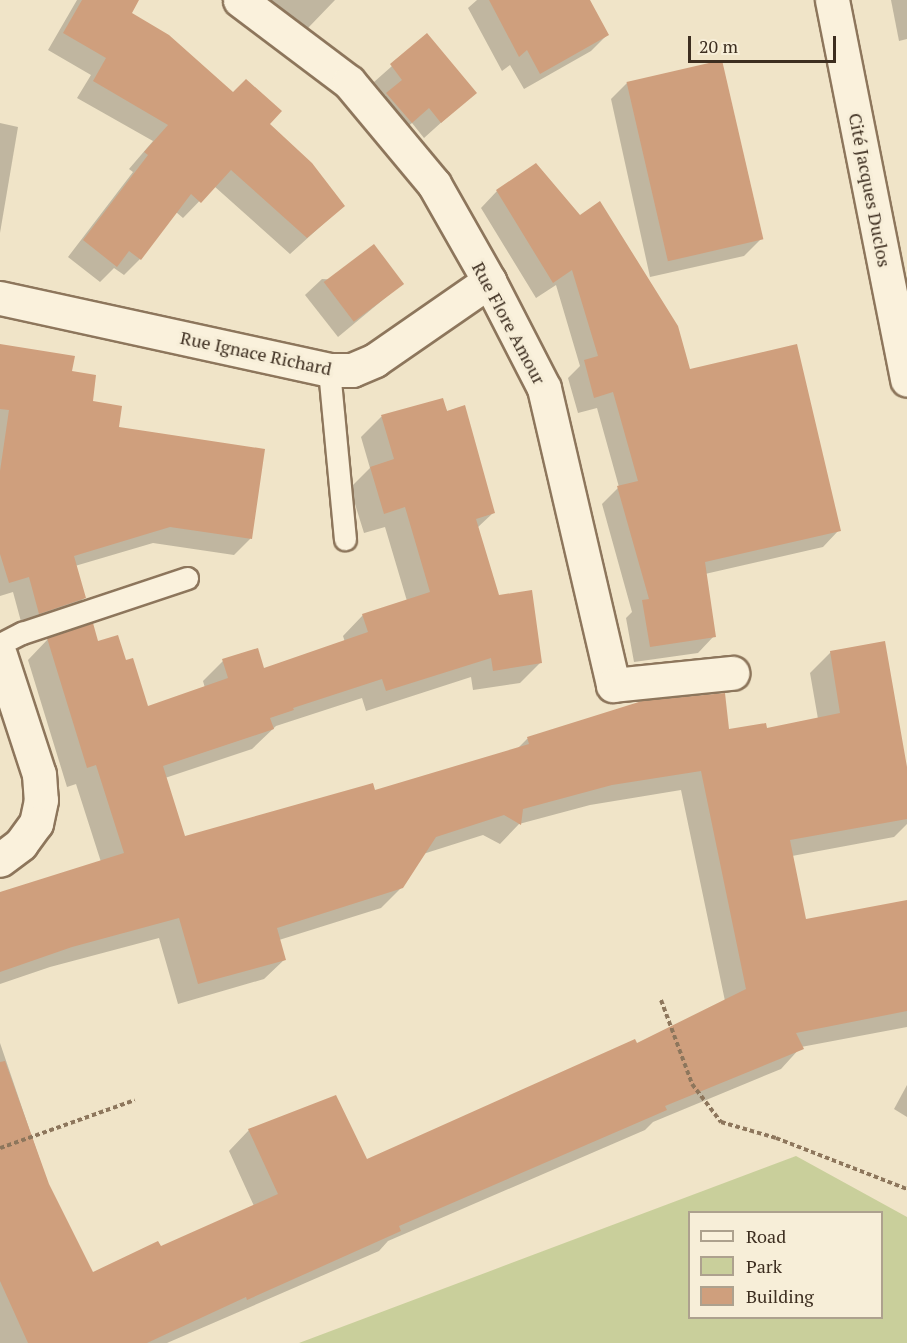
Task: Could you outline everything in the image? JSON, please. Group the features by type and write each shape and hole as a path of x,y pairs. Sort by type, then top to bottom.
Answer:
{"street":[{"name":"Rue Flore Amour","path":"240,0 349,82 434,184 489,281 544,388 613,685 732,673"},
{"name":"Cité Jacques Duclos","path":"832,0 907,380"},
{"name":"Rue Ignace Richard","path":"0,297 329,370 352,370 375,360 489,281"},
{"path":"0,655 39,774 41,800 36,823 21,844 0,860"}],"lane":[{"path":"329,370 345,539"},
{"path":"0,644 22,633 187,578"}],"path":[{"path":"661,1000 692,1084 721,1122 776,1138 907,1189"},
{"path":"0,1148 135,1100"}],"green space":[{"path":"796,1156 907,1217 907,1343 299,1343"}],"building":[{"path":"82,0 139,0 132,13 169,35 233,92 246,79 282,111 270,124 312,163 345,206 307,238 231,170 201,203 191,194 141,260 129,251 117,267 83,240 148,155 144,152 168,125 93,81 106,58 63,33"},
{"path":"489,0 590,0 609,35 540,74 527,50 519,57"},
{"path":"427,33 477,93 441,123 429,108 412,123 386,93 402,80 390,64"},
{"path":"722,60 763,239 668,261 627,82"},
{"path":"536,163 580,215 600,201 678,326 690,369 797,344 841,531 705,562 716,637 650,647 642,600 649,599 617,486 638,481 613,392 594,398 584,360 598,356 572,270 553,283 496,190"},
{"path":"374,244 404,284 354,322 324,282"},
{"path":"0,344 75,356 72,371 96,375 93,401 122,406 119,427 265,449 252,539 170,527 74,556 86,598 39,614 29,577 9,583 0,554 0,471 9,410 0,409"},
{"path":"443,398 447,411 465,405 495,513 476,519 499,595 532,590 542,663 493,671 491,658 386,691 382,679 293,708 294,710 270,718 274,729 163,766 185,836 373,783 375,790 529,744 527,737 642,701 725,693 729,729 766,723 767,728 840,713 830,651 885,641 907,767 907,819 790,840 806,919 907,900 907,1011 796,1033 804,1049 665,1106 667,1110 399,1226 401,1231 247,1300 246,1297 147,1343 28,1343 0,1281 0,1062 5,1061 49,1184 93,1272 158,1241 161,1246 278,1194 248,1129 336,1095 367,1159 635,1039 637,1043 746,989 701,771 612,785 523,809 521,825 504,815 436,837 403,888 277,928 286,960 198,984 179,918 72,947 0,972 0,892 124,853 96,765 87,768 47,638 93,623 98,641 118,635 126,660 133,658 148,706 228,678 222,659 258,648 264,668 368,632 362,614 430,592 405,507 384,514 370,467 394,459 381,415"}]}
